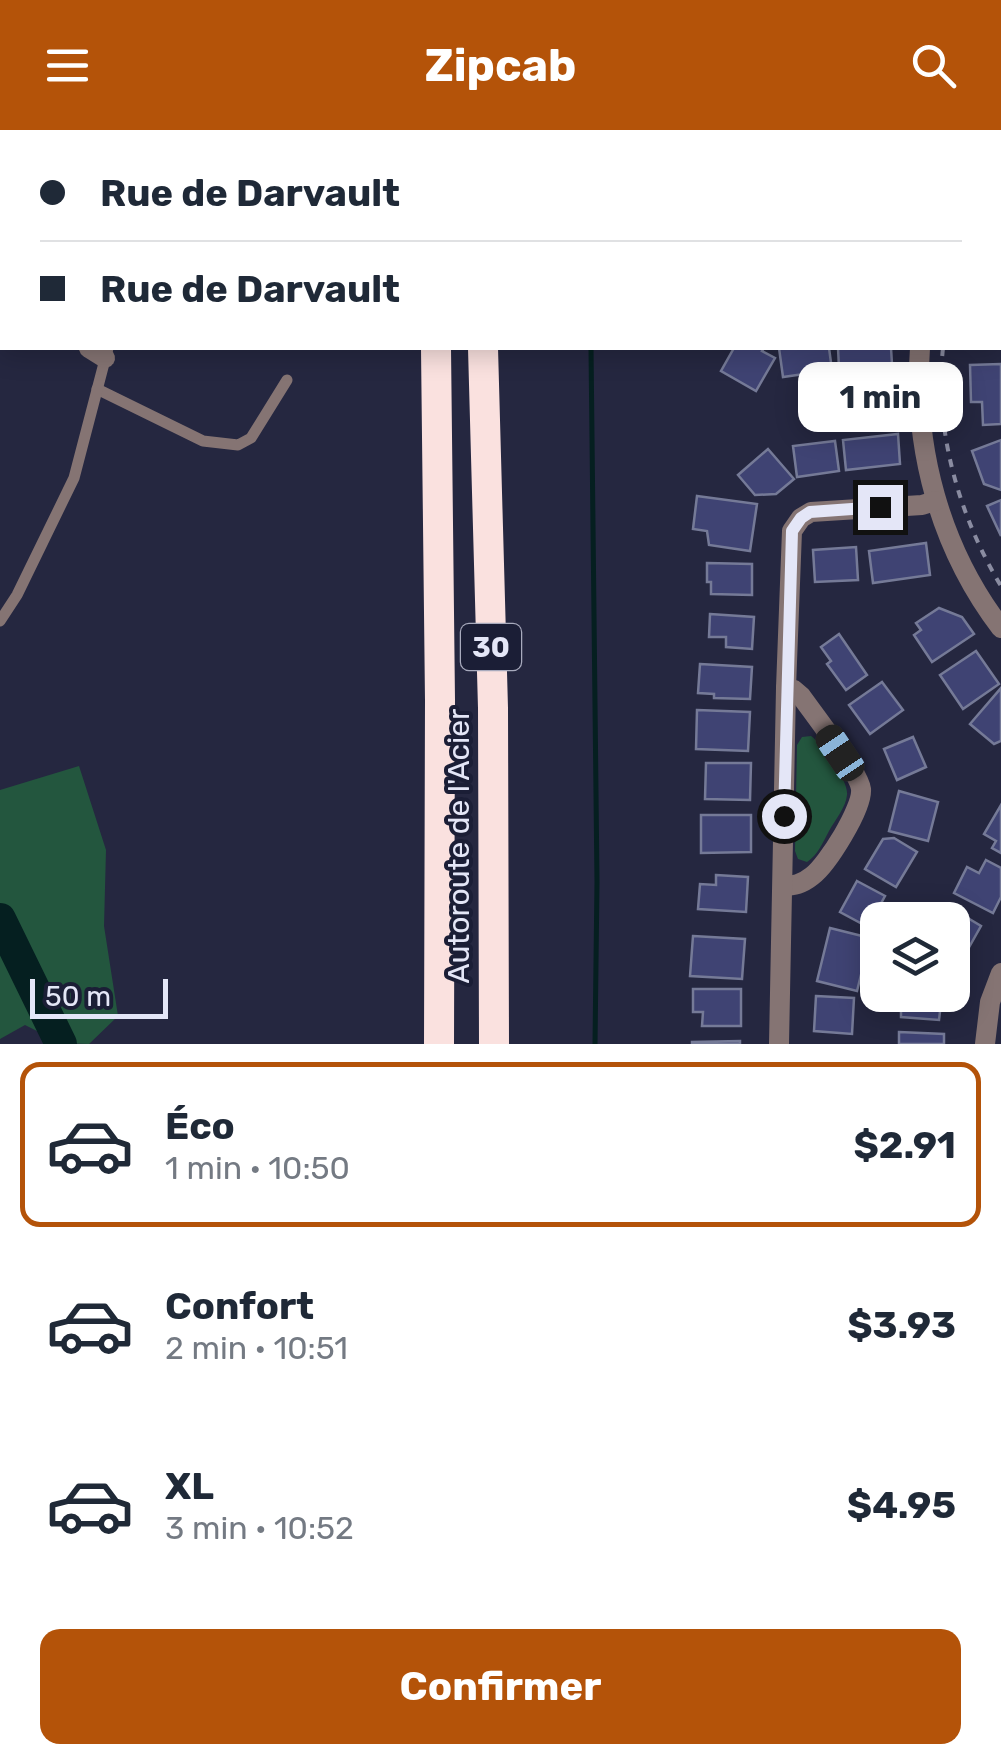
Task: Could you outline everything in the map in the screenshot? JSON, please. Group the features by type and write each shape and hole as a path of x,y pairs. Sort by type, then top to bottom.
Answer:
{"highway":[{"name":"Autoroute de l'Acier","path":"436,350 439,1044"},
{"name":"Autoroute de l'Acier","path":"483,350 493,708 494,1044"}],"street":[{"path":"920,350 921,424 935,500 962,565 1001,628"},
{"path":"779,1044 791,537 797,522 815,511 935,500"},
{"path":"782,886 799,884 820,869 852,818 861,789 801,696 786,688"},
{"path":"986,1044 990,1002 1001,973"}],"lane":[{"path":"0,621 74,478 101,351"},
{"path":"96,388 203,441 238,445 251,438 286,380"}],"path":[{"path":"943,350 944,413 951,466 973,531 1001,586"}],"green space":[{"path":"811,736 834,763 847,795 820,848 807,862 798,859 795,851 797,745 802,737"},
{"path":"79,766 106,850 104,926 118,1016 89,1044 61,1043 25,1025 0,1039 0,790"}],"building":[{"path":"733,350 763,350 775,358 756,391 721,371"},
{"path":"779,350 829,350 832,370 783,377"},
{"path":"838,350 891,350 892,364 839,368"},
{"path":"1001,364 1001,424 983,425 982,402 971,402 970,365"},
{"path":"898,434 900,464 846,470 843,440"},
{"path":"1001,440 1001,490 984,484 972,451"},
{"path":"835,441 839,471 797,477 793,446"},
{"path":"768,449 794,479 776,494 755,495 738,475"},
{"path":"697,496 757,504 750,551 709,545 707,531 693,529"},
{"path":"1001,500 1001,536 987,506"},
{"path":"926,543 930,575 873,583 869,551"},
{"path":"856,547 858,580 815,582 813,550"},
{"path":"707,563 752,564 752,595 711,594"},
{"path":"939,608 962,617 974,634 932,662 914,635 921,630 916,623"},
{"path":"710,614 754,617 752,649 726,647 726,637 709,637"},
{"path":"839,634 867,675 846,690 827,664 831,661 821,647"},
{"path":"976,651 999,684 963,709 940,675"},
{"path":"700,664 752,667 750,699 714,698 714,694 698,693"},
{"path":"882,682 903,710 870,734 849,705"},
{"path":"1001,688 1001,741 994,744 970,724"},
{"path":"697,710 750,712 748,751 696,749"},
{"path":"913,737 926,767 897,780 884,749"},
{"path":"706,763 751,763 750,800 705,799"},
{"path":"899,791 938,802 928,841 889,831"},
{"path":"1001,805 1001,853 992,848 996,841 984,834"},
{"path":"701,815 751,815 751,852 701,853"},
{"path":"894,838 917,852 896,887 865,869 883,839"},
{"path":"986,860 1001,868 1001,897 993,913 954,893 967,867 979,873"},
{"path":"716,875 748,877 746,912 698,909 700,884 716,885"},
{"path":"857,881 885,896 882,902 860,902 860,923 840,912"},
{"path":"970,919 981,926 970,946"},
{"path":"830,928 860,936 857,991 817,981"},
{"path":"693,936 745,939 742,979 690,976"},
{"path":"693,989 741,989 741,1026 702,1026 703,1012 693,1012"},
{"path":"816,996 854,998 852,1034 814,1031"},
{"path":"901,1012 940,1012 939,1020 901,1017"},
{"path":"899,1032 944,1034 944,1044 899,1044"},
{"path":"692,1042 740,1044 692,1044"}],"waterway":[{"path":"591,350 595,1044"},
{"path":"0,919 61,1044"}],"route":[{"path":"784,816 792,531 810,512 880,507"}]}
